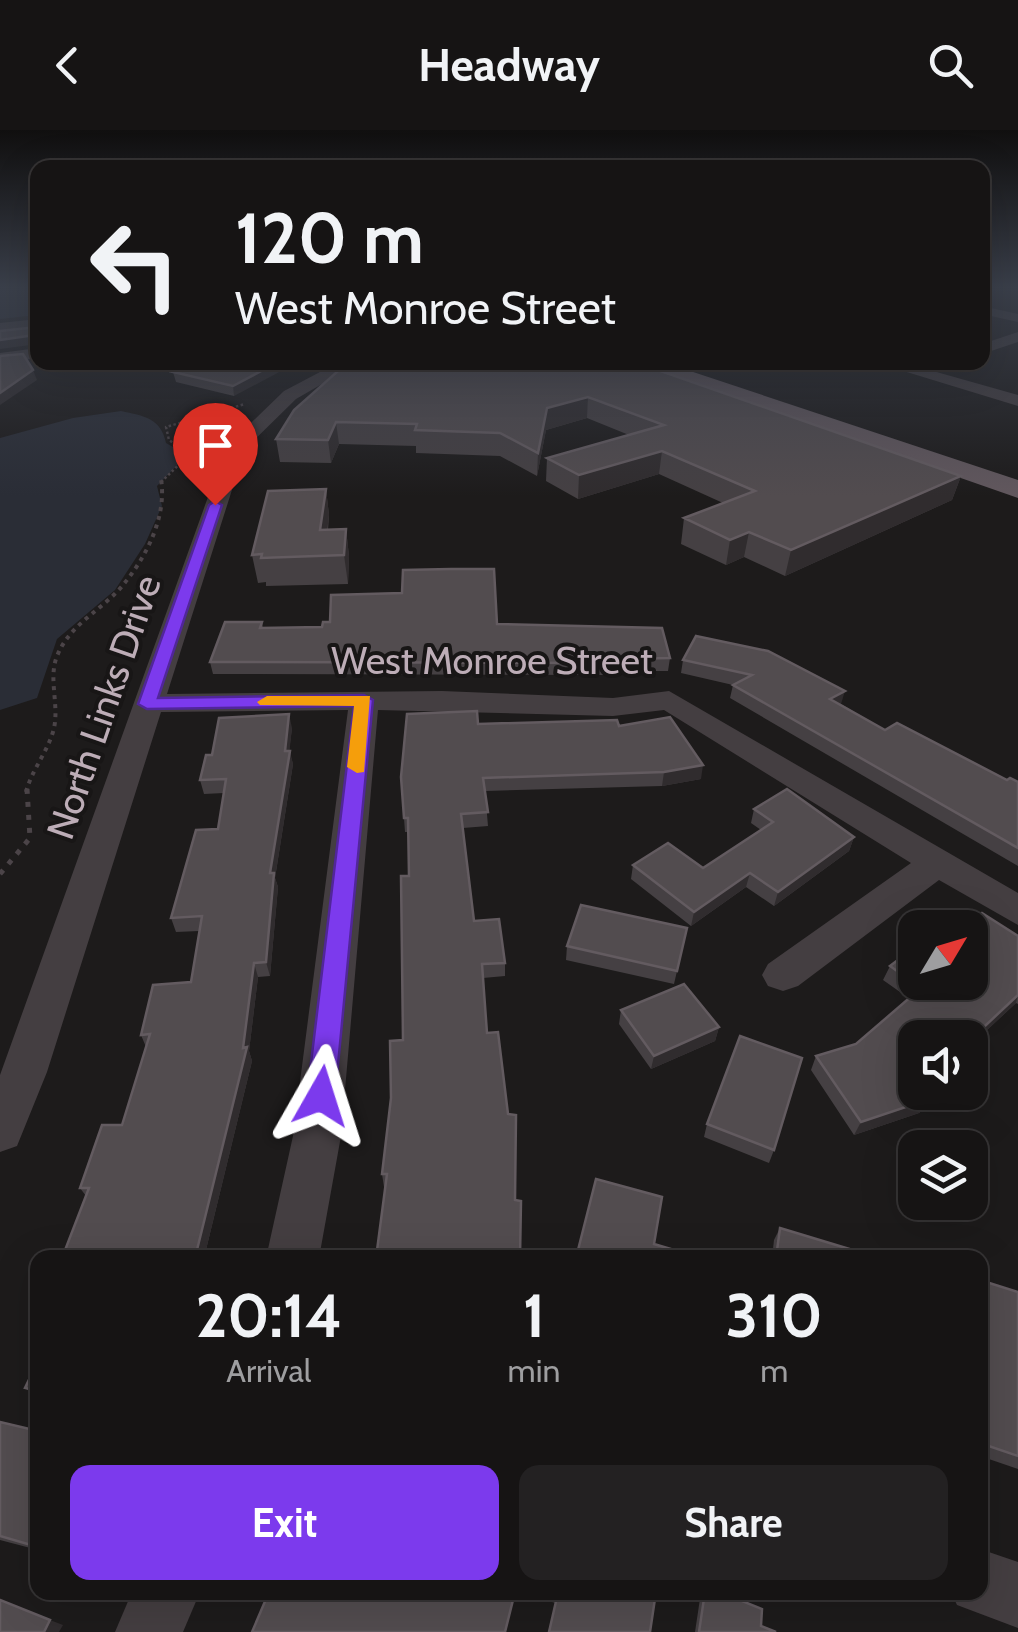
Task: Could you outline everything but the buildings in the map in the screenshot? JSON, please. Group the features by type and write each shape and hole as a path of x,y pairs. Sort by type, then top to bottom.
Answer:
{"main road":[{"path":"664,370 1018,489"}],"street":[{"name":"North Links Drive","path":"0,1131 24,1072 236,446 290,394 336,370"},
{"path":"909,370 1018,401"},
{"path":"916,372 921,370"},
{"path":"931,484 962,470"},
{"name":"West Monroe Street","path":"147,704 364,700 613,707 669,700 1018,911"},
{"path":"294,1250 316,1136 364,700"},
{"path":"783,976 938,862"},
{"path":"988,1585 1018,1595"},
{"path":"150,1632 163,1600"}],"path":[{"path":"0,874 30,838 26,792 33,766 54,729 54,660 74,629 123,586 162,516 166,498 161,479 189,455 169,440 166,427 234,411 249,402"}],"shaded area":[{"path":"121,411 156,423 166,443 187,455 157,486 162,506 145,544 115,590 57,639 37,698 0,710 0,438 73,418"}],"slow traffic":[{"path":"267,702 364,700 357,767"}],"route":[{"path":"215,505 147,704 364,700 321,1096"}]}
